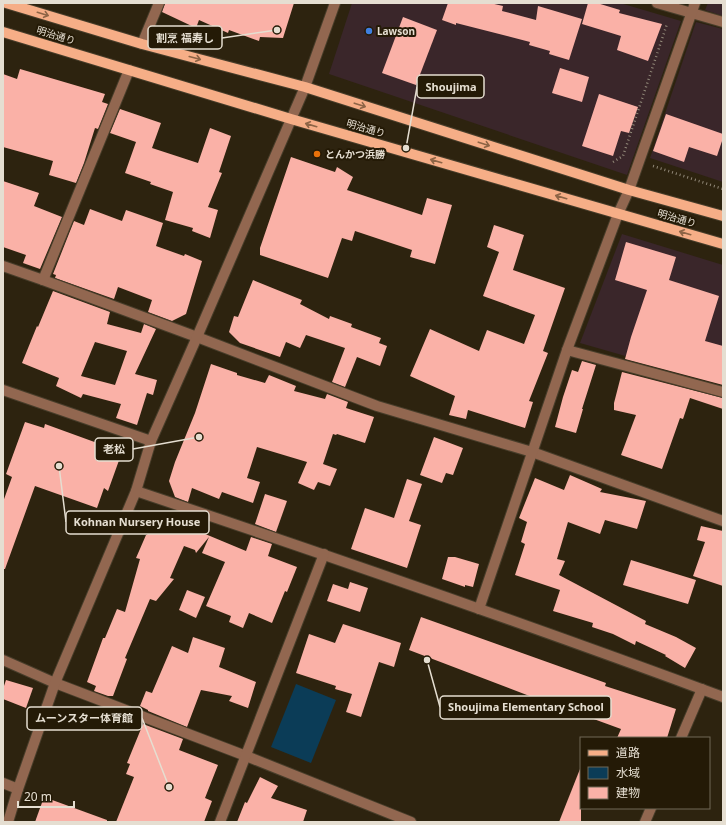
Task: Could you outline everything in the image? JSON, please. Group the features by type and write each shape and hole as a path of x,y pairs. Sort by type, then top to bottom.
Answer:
{"main road":[{"name":"明治通り","path":"6,3 142,44 305,87 629,190 723,216"},
{"name":"明治通り","path":"3,32 291,119 723,244"}],"street":[{"path":"142,44 159,3"},
{"path":"8,822 55,683 136,491 151,441 305,87 335,3"},
{"path":"657,3 723,22"},
{"path":"479,609 568,350 618,214 629,190 695,3"},
{"path":"43,280 129,70"},
{"path":"3,266 197,337 377,406 532,452 723,521"},
{"path":"568,350 723,392"},
{"path":"3,390 151,441"},
{"path":"136,491 324,554 723,697"},
{"path":"220,822 324,554"},
{"path":"3,660 55,683 246,756 411,822"},
{"path":"681,737 702,689"},
{"path":"3,782 18,789"},
{"path":"645,822 651,809"}],"path":[{"path":"613,162 622,156 667,24"},
{"path":"650,165 723,189"}],"shaded area":[{"path":"352,3 620,3 681,21 627,175 329,74"},
{"path":"708,3 723,3 723,16 705,10"},
{"path":"696,22 723,29 723,182 650,158"},
{"path":"622,234 723,265 723,384 580,343"}],"water":[{"path":"296,684 336,700 311,763 271,747"}],"building":[{"path":"165,3 294,3 283,38 260,37 259,41 229,30 228,33 199,20 196,28 162,12"},
{"path":"448,3 490,3 503,6 502,11 536,20 538,6 582,19 569,60 549,54 550,51 529,45 530,42 456,23 456,25 442,20"},
{"path":"588,3 597,3 620,10 619,13 662,24 648,61 617,50 621,36 582,24"},
{"path":"403,17 437,30 416,85 382,73"},
{"path":"560,68 589,77 582,102 552,93"},
{"path":"20,69 105,94 102,102 108,104 98,129 95,128 76,183 49,175 53,161 3,147 3,74 17,79"},
{"path":"599,94 638,107 629,133 621,131 613,156 582,146"},
{"path":"120,109 161,123 152,148 198,163 210,128 231,136 219,172 222,173 208,207 218,210 210,238 192,231 193,228 165,220 173,192 150,184 151,182 125,173 136,142 110,133"},
{"path":"666,114 723,134 717,156 689,147 684,162 653,151"},
{"path":"291,157 335,172 337,167 353,177 347,190 422,215 427,198 452,205 435,264 410,257 412,250 355,231 352,241 342,238 328,278 260,255 260,248"},
{"path":"3,181 39,193 34,206 62,217 40,269 23,263 26,255 3,247"},
{"path":"90,209 122,221 126,210 163,223 156,246 184,256 185,254 202,261 186,314 172,321 148,312 152,300 118,287 114,299 55,278 56,275 53,274 74,221 84,225"},
{"path":"494,225 524,235 513,270 565,288 543,351 548,353 529,401 533,402 525,428 468,410 466,419 449,415 455,396 410,376 430,329 479,351 487,330 524,344 535,315 483,296 499,252 487,247"},
{"path":"626,242 676,257 669,280 719,296 705,341 723,346 723,385 625,359 647,290 615,280"},
{"path":"253,280 302,300 300,304 329,319 330,316 352,324 351,327 381,338 379,343 387,346 380,366 357,357 345,387 332,382 345,348 306,335 300,348 286,342 280,357 240,343 229,332 234,316 238,317"},
{"path":"53,291 110,312 107,324 141,333 144,324 156,329 135,374 157,380 153,395 147,393 137,425 116,418 121,404 83,394 81,398 56,386 59,378 22,363 37,326 38,327","holes":["95,342 127,351 115,385 81,376"]},
{"path":"582,361 596,365 576,433 555,427 572,370 578,372"},
{"path":"211,364 237,373 237,375 265,383 269,375 296,386 294,391 325,399 327,394 348,402 346,408 374,417 365,443 333,434 323,464 337,469 330,486 318,482 314,490 298,483 307,462 257,447 247,478 260,482 253,503 222,492 219,499 192,488 188,502 175,497 169,481 195,413"},
{"path":"622,372 723,398 723,409 690,398 683,419 680,418 662,469 621,455 636,415 614,410 614,403"},
{"path":"25,422 44,428 45,424 122,452 108,491 104,488 97,508 35,486 5,569 3,569 3,502 12,477 6,474"},
{"path":"434,437 463,448 453,475 446,473 442,483 420,475"},
{"path":"570,475 602,489 600,492 646,501 637,529 605,520 600,534 568,522 557,559 565,561 559,575 646,621 645,624 676,637 696,648 685,668 665,656 666,655 636,641 635,645 613,634 592,627 593,623 553,611 560,590 515,575 525,544 521,542 527,522 519,518 535,478 564,490"},
{"path":"407,479 422,484 409,521 421,525 407,568 351,549 365,508 394,518"},
{"path":"265,494 287,501 276,532 255,524"},
{"path":"161,518 187,529 186,526 246,551 251,537 272,544 268,556 297,567 272,623 249,613 243,628 229,622 231,616 206,606 225,562 202,553 209,537 196,553 195,550 184,546 170,578 174,579 156,601 150,599 125,658 127,659 113,696 108,696 94,691 96,686 87,682 103,638 105,638 117,609 125,612 140,559 136,558 146,535 153,521 159,524"},
{"path":"701,526 723,531 723,586 693,576 705,542 697,540"},
{"path":"448,557 455,557 479,564 473,587 465,585 465,587 442,579"},
{"path":"631,560 696,580 688,604 623,585"},
{"path":"350,582 368,588 360,612 327,601 333,584 348,589"},
{"path":"187,590 205,597 196,618 179,610"},
{"path":"421,617 606,683 605,686 676,709 667,737 617,737 621,729 580,714 579,715 409,650"},
{"path":"343,624 401,643 394,667 379,662 361,717 346,712 352,694 335,689 336,686 296,673 309,634 335,643"},
{"path":"193,637 225,648 219,667 256,682 248,708 229,701 232,696 201,690 187,727 148,711 140,706 146,691 152,693 172,646 188,653"},
{"path":"6,680 33,688 26,708 3,699 3,689"},
{"path":"143,724 183,739 179,750 218,765 205,798 212,801 204,822 116,822 134,777 126,774 130,764 127,763"},
{"path":"580,769 581,822 559,822"},
{"path":"260,777 278,786 271,798 307,810 303,822 237,822 245,802 247,803"},
{"path":"44,797 107,820 107,822 35,822"}],"place":[{"name":"割烹 福寿し","path":"277,30"},
{"name":"Lawson","path":"369,31"},
{"name":"Shoujima","path":"406,148"},
{"name":"とんかつ浜勝","path":"317,154"},
{"name":"老松","path":"199,437"},
{"name":"Kohnan Nursery House","path":"59,466"},
{"name":"Shoujima Elementary School","path":"427,660"},
{"name":"ムーンスター体育館","path":"169,787"}]}
